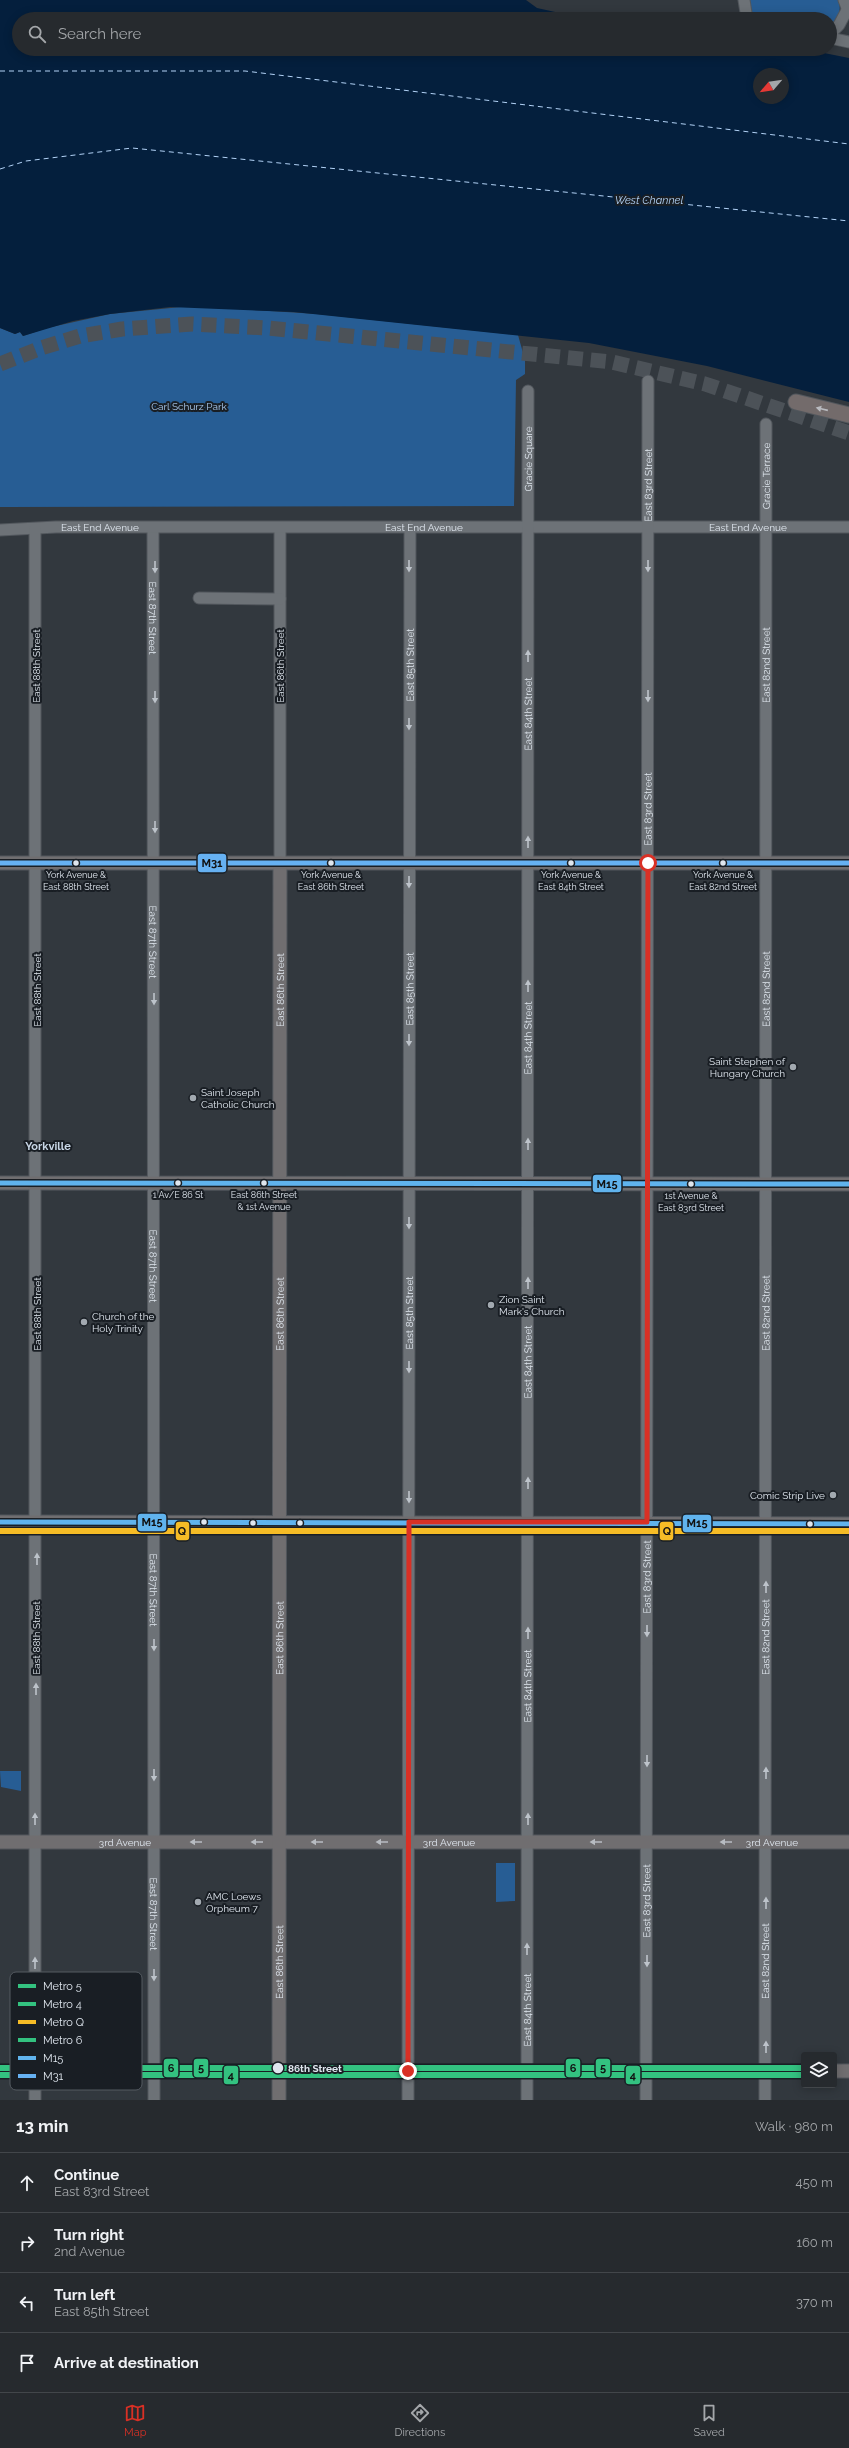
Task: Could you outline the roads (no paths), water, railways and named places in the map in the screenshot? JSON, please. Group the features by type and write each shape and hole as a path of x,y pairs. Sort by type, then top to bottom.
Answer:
{"highway":[{"path":"796,402 849,415"}],"main road":[{"path":"0,863 849,863"},
{"name":"East 86th Street","path":"279,2100 280,863"},
{"path":"0,1183 849,1184"},
{"path":"0,1522 647,1522 849,1524"},
{"name":"3rd Avenue","path":"0,1842 849,1842"},
{"path":"142,2071 801,2071"},
{"path":"837,2071 849,2071"}],"street":[{"path":"744,0 746,12"},
{"path":"837,26 847,8"},
{"path":"837,39 849,42"},
{"name":"East 83rd Street","path":"646,2100 648,381"},
{"name":"Gracie Square","path":"528,391 528,527"},
{"name":"Gracie Terrace","path":"766,424 766,527"},
{"name":"East End Avenue","path":"0,530 410,527 849,527"},
{"name":"East 85th Street","path":"408,2100 410,527"},
{"name":"East 84th Street","path":"527,2100 528,527"},
{"name":"East 82nd Street","path":"765,2100 766,527"},
{"name":"East 87th Street","path":"153,528 155,863 154,2100"},
{"name":"East 86th Street","path":"280,528 280,863"},
{"name":"East 88th Street","path":"35,1972 37,1522 36,529"},
{"path":"199,598 280,599"}],"water":[{"name":"West Channel","path":"0,0 526,0 537,8 555,12 12,12 12,56 837,56 849,58 849,402 707,366 589,343 294,312 170,307 110,314 73,321 23,336 20,332 15,334 0,328"}],"tunnel":[{"path":"0,364 41,348 80,336 122,329 192,324 268,328 612,362 705,384 849,433"}],"metro line":[{"name":"Q","path":"0,1531 849,1531"},
{"name":"5","path":"0,2068 10,2068"},
{"name":"6","path":"0,2068 10,2068"},
{"name":"5","path":"142,2068 801,2068"},
{"name":"6","path":"142,2068 801,2068"},
{"name":"4","path":"0,2075 10,2075"},
{"name":"4","path":"142,2075 801,2075"}],"place":[{"name":"York Avenue & East 88th Street","path":"76,863"},
{"name":"York Avenue & East 86th Street","path":"331,863"},
{"name":"York Avenue & East 84th Street","path":"571,863"},
{"name":"York Avenue & East 82nd Street","path":"723,863"},
{"name":"Saint Stephen of Hungary Church","path":"793,1067"},
{"name":"Saint Joseph Catholic Church","path":"193,1098"},
{"name":"1 Av/E 86 St","path":"178,1183"},
{"name":"East 86th Street & 1st Avenue","path":"264,1183"},
{"name":"1st Avenue & East 83rd Street","path":"691,1184"},
{"name":"Zion Saint Mark's Church","path":"491,1305"},
{"name":"Church of the Holy Trinity","path":"84,1322"},
{"name":"Comic Strip Live","path":"833,1495"},
{"name":"AMC Loews Orpheum 7","path":"198,1902"},
{"name":"86th Street","path":"278,2068"}],"district":[{"name":"Yorkville","path":"48,1146"}],"park label":[{"name":"Carl Schurz Park","path":"189,406"}]}
